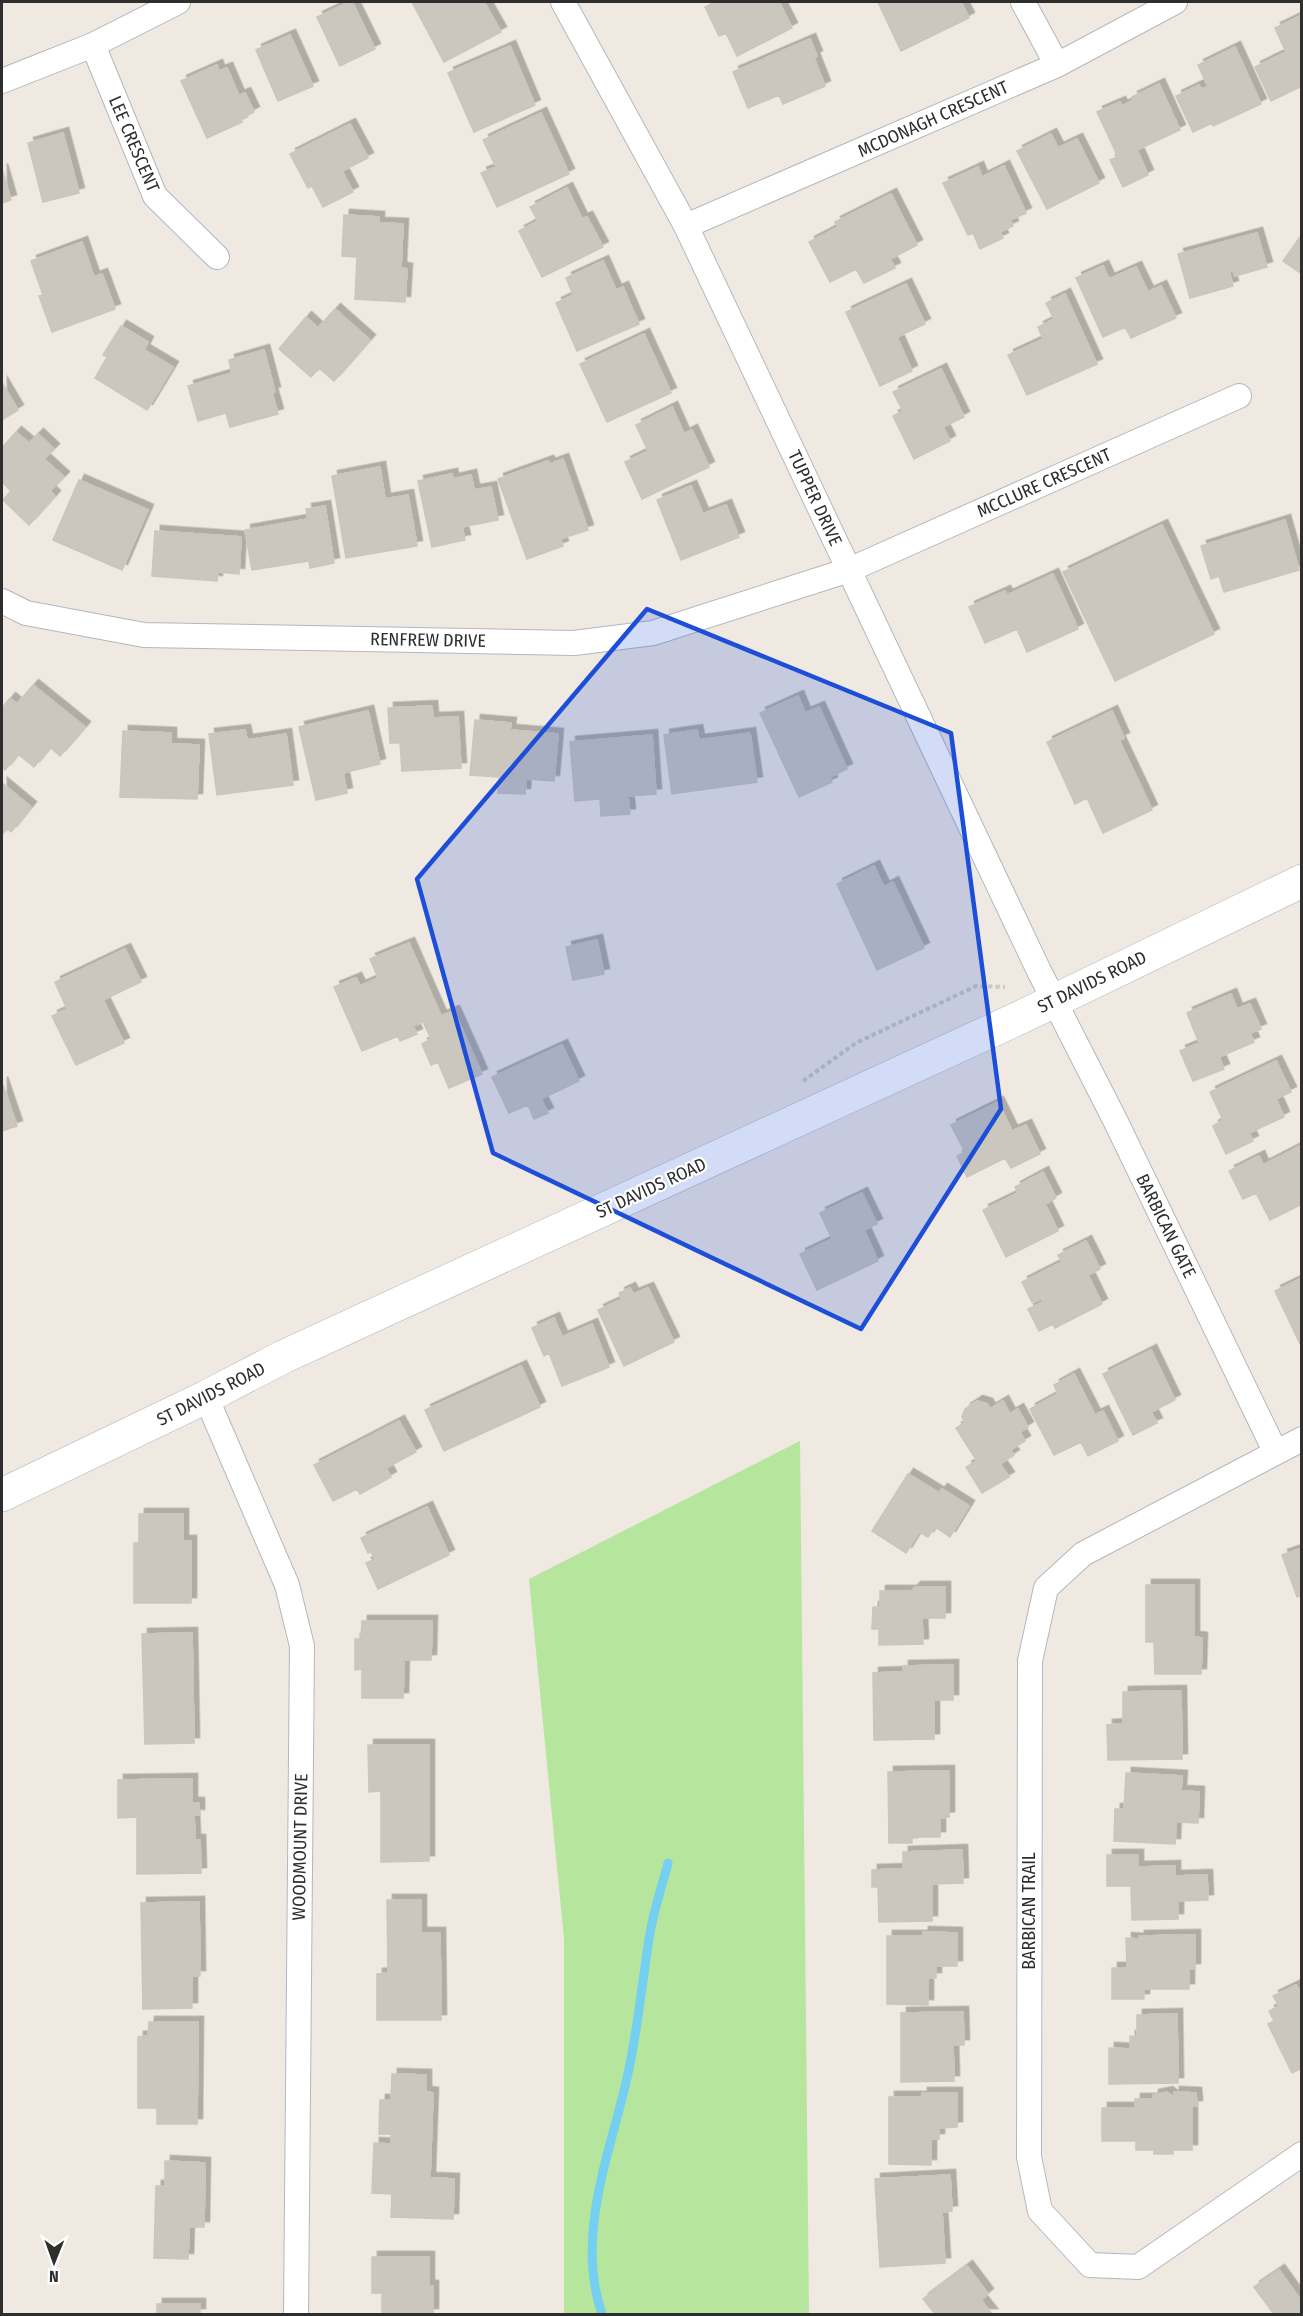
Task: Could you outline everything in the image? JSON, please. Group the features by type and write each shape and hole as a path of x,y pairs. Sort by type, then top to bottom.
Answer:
{"main road":[{"name":"ST DAVIDS ROAD","path":"2,1496 283,1358 1053,1002 1302,881"}],"street":[{"path":"2,81 93,45 178,2"},
{"name":"TUPPER DRIVE","path":"563,2 687,226 1053,1002"},
{"path":"1023,2 1057,64"},
{"name":"MCDONAGH CRESCENT","path":"687,226 1057,64 1175,2"},
{"name":"LEE CRESCENT","path":"93,45 155,196 217,257"},
{"name":"MCCLURE CRESCENT","path":"849,570 1239,396"},
{"name":"RENFREW DRIVE","path":"2,601 26,613 144,635 574,643 653,633 849,570"},
{"name":"BARBICAN GATE","path":"1053,1002 1115,1120 1275,1451"},
{"name":"WOODMOUNT DRIVE","path":"206,1397 287,1585 302,1646 296,2314"},
{"name":"BARBICAN TRAIL","path":"1302,1439 1275,1451 1083,1554 1046,1588 1030,1661 1029,2157 1040,2211 1090,2265 1138,2267 1302,2154"}],"highlighted area":[{"path":"647,609 951,733 1001,1109 861,1329 493,1153 417,879"}],"green space":[{"path":"800,1441 809,2314 564,2314 564,1939 529,1579"}],"building":[{"path":"352,2 375,49 340,66 317,17"},
{"path":"412,2 484,2 501,32 444,62"},
{"path":"715,2 779,2 792,28 737,56 726,33 719,36 705,7"},
{"path":"878,2 961,2 969,18 901,51"},
{"path":"1302,15 1302,86 1271,101 1255,67 1286,52 1275,28"},
{"path":"290,35 313,86 278,101 256,50"},
{"path":"810,39 817,56 814,58 825,86 783,104 779,95 748,108 733,72"},
{"path":"510,46 535,105 474,132 448,73"},
{"path":"1235,47 1261,104 1213,126 1212,123 1193,132 1176,96 1199,85 1201,89 1208,87 1198,65"},
{"path":"217,65 219,71 227,68 239,96 245,93 254,112 241,119 242,122 207,138 181,81"},
{"path":"1159,84 1180,130 1137,150 1148,175 1123,187 1110,160 1118,157 1097,112 1120,102 1122,106 1134,100 1132,97"},
{"path":"541,113 569,174 497,207 481,173 496,167 483,140"},
{"path":"350,124 368,158 342,171 353,192 323,207 312,186 308,188 290,154"},
{"path":"63,133 79,193 43,202 28,143"},
{"path":"1051,134 1058,148 1077,139 1099,183 1047,209 1017,151"},
{"path":"1004,166 1026,213 1010,220 1013,226 1000,232 1003,238 980,249 973,233 968,235 943,183 978,167 982,177"},
{"path":"2,169 11,200 2,203"},
{"path":"567,188 582,219 587,217 603,247 542,277 519,231 538,221 530,207"},
{"path":"891,194 917,245 890,259 895,268 864,283 856,269 830,282 809,242 838,227 835,222"},
{"path":"344,215 379,217 379,223 403,224 401,268 407,269 405,302 355,299 357,257 342,256"},
{"path":"1257,233 1267,267 1235,276 1233,270 1229,271 1233,286 1190,298 1178,254"},
{"path":"1302,234 1302,274 1283,261"},
{"path":"82,242 94,277 102,274 115,309 52,332 39,296 43,295 31,261"},
{"path":"603,261 616,290 623,287 639,324 577,351 556,303 573,295 566,278"},
{"path":"1103,266 1109,279 1136,267 1148,292 1161,286 1176,318 1131,338 1125,327 1103,337 1076,278"},
{"path":"906,284 925,324 897,337 912,371 880,386 846,312"},
{"path":"1065,294 1097,364 1027,395 1008,355 1043,339 1038,327 1054,319 1046,303"},
{"path":"335,309 370,340 334,381 319,368 311,377 279,349 306,317 318,328"},
{"path":"121,326 148,342 144,350 173,367 147,410 95,378 107,357 103,355"},
{"path":"644,334 671,393 607,422 580,364"},
{"path":"264,350 278,414 230,427 226,413 198,421 188,386 232,373 229,360"},
{"path":"941,369 964,417 943,427 950,441 914,459 893,416 903,411 893,392"},
{"path":"2,383 18,410 2,420"},
{"path":"672,407 684,434 692,430 709,467 642,499 625,462 648,451 636,425"},
{"path":"16,432 29,443 38,434 54,449 44,459 64,477 50,491 55,496 29,525 3,500 11,491 2,482 2,448"},
{"path":"563,459 588,530 560,539 563,546 527,559 498,479 548,461 550,464"},
{"path":"380,467 385,499 408,495 417,546 346,558 332,476"},
{"path":"452,474 453,479 471,475 474,490 491,487 498,520 462,527 465,540 432,547 418,481"},
{"path":"79,480 148,510 122,570 53,540"},
{"path":"691,486 703,514 726,505 739,537 681,560 657,500"},
{"path":"325,506 334,563 310,568 309,561 252,570 245,530 308,519 306,509"},
{"path":"1285,520 1299,570 1224,592 1219,576 1211,579 1201,546"},
{"path":"1162,525 1214,634 1115,681 1063,572"},
{"path":"155,531 241,537 239,574 218,572 217,581 152,576"},
{"path":"1053,574 1078,629 1027,652 1017,629 985,643 969,607 1005,591 1007,595"},
{"path":"33,685 85,727 60,756 50,747 34,767 18,754 5,770 2,767 2,708 10,698 17,704"},
{"path":"798,696 805,713 819,707 847,769 830,777 832,782 799,797 760,713"},
{"path":"432,706 433,718 458,717 461,768 402,771 400,743 390,743 388,708"},
{"path":"368,711 380,764 343,773 347,793 316,800 299,727"},
{"path":"1112,711 1124,738 1119,740 1152,810 1103,833 1087,798 1075,804 1047,742"},
{"path":"475,720 511,723 510,730 558,734 554,781 526,779 525,794 498,793 499,777 470,775"},
{"path":"245,730 247,740 286,734 293,785 217,795 209,734"},
{"path":"697,730 699,740 750,733 757,782 672,794 664,735"},
{"path":"123,731 171,733 171,744 199,745 197,799 120,797"},
{"path":"652,735 656,794 628,796 630,814 601,816 600,799 575,801 570,742"},
{"path":"2,783 31,807 11,832 7,828 2,835"},
{"path":"874,866 884,887 893,882 924,948 877,970 837,884"},
{"path":"597,940 604,974 573,980 566,947"},
{"path":"409,943 441,1016 454,1011 482,1074 449,1088 438,1062 431,1065 422,1044 431,1039 423,1022 413,1026 417,1034 400,1041 398,1036 362,1051 334,987 356,978 360,986 378,978 370,959"},
{"path":"125,949 141,982 103,1000 124,1043 76,1065 52,1016 67,1009 55,982"},
{"path":"1231,994 1237,1009 1250,1004 1261,1029 1250,1033 1254,1042 1219,1057 1224,1069 1193,1081 1180,1051 1199,1043 1187,1013"},
{"path":"562,1045 579,1081 541,1099 548,1113 534,1119 528,1105 509,1113 492,1077"},
{"path":"1276,1061 1291,1092 1276,1099 1284,1117 1249,1133 1253,1141 1226,1154 1213,1126 1223,1120 1210,1092"},
{"path":"2,1082 17,1126 2,1131"},
{"path":"998,1102 1012,1131 1026,1125 1040,1154 1011,1168 1005,1158 967,1177 957,1156 965,1152 951,1125"},
{"path":"1300,1146 1302,1150 1302,1204 1270,1220 1256,1193 1243,1199 1229,1171 1259,1156 1263,1165"},
{"path":"1043,1172 1056,1198 1045,1204 1058,1231 1006,1257 983,1210 1018,1193 1015,1187"},
{"path":"862,1193 877,1224 864,1230 878,1261 817,1290 800,1254 832,1239 820,1213"},
{"path":"1086,1241 1100,1269 1088,1275 1102,1304 1055,1328 1053,1324 1039,1331 1028,1309 1043,1302 1041,1298 1032,1302 1022,1282 1062,1262 1058,1255"},
{"path":"1302,1278 1302,1348 1275,1291"},
{"path":"630,1288 633,1294 648,1288 674,1342 624,1366 598,1310 622,1299 619,1293"},
{"path":"554,1318 562,1337 592,1324 609,1367 562,1386 549,1353 544,1356 532,1328"},
{"path":"1151,1350 1175,1400 1151,1412 1157,1423 1133,1435 1103,1374"},
{"path":"521,1366 540,1407 444,1451 425,1410"},
{"path":"1074,1374 1095,1415 1103,1411 1118,1441 1088,1456 1081,1442 1054,1455 1030,1409 1058,1394 1054,1385"},
{"path":"977,1401 987,1404 990,1409 1003,1401 1010,1414 1018,1409 1028,1427 1020,1432 1025,1441 1010,1450 1014,1455 1000,1464 1009,1477 982,1493 966,1467 977,1461 956,1428 965,1423 962,1417 965,1409"},
{"path":"399,1421 416,1452 386,1468 391,1477 360,1494 357,1489 333,1501 314,1465"},
{"path":"908,1474 939,1493 942,1489 969,1506 950,1537 935,1527 928,1537 919,1532 906,1553 872,1531"},
{"path":"427,1507 449,1555 378,1589 366,1563 375,1559 371,1552 368,1553 361,1538"},
{"path":"139,1514 183,1514 183,1541 191,1541 191,1603 134,1603 134,1543 139,1543"},
{"path":"1302,1548 1302,1596 1297,1597 1282,1555"},
{"path":"1146,1585 1194,1585 1194,1637 1202,1638 1201,1674 1155,1674 1154,1642 1146,1642"},
{"path":"915,1587 945,1587 945,1618 922,1618 923,1644 879,1645 879,1629 872,1629 873,1607 880,1607 880,1591 912,1591"},
{"path":"362,1621 432,1621 431,1660 404,1660 403,1698 362,1698 362,1669 355,1670 355,1639 361,1639"},
{"path":"192,1633 194,1743 145,1744 142,1634"},
{"path":"953,1665 953,1700 934,1700 934,1739 874,1740 873,1673 903,1672 903,1666"},
{"path":"1181,1691 1182,1759 1108,1760 1107,1725 1123,1724 1123,1692"},
{"path":"368,1745 429,1745 429,1861 381,1862 381,1791 369,1792"},
{"path":"949,1771 949,1817 940,1818 940,1837 912,1837 912,1843 889,1843 888,1772"},
{"path":"1126,1773 1182,1776 1181,1791 1199,1792 1198,1823 1176,1822 1175,1844 1114,1841 1115,1809 1124,1809"},
{"path":"192,1779 192,1803 199,1803 199,1815 194,1814 195,1840 200,1840 201,1873 137,1874 137,1817 118,1818 118,1780"},
{"path":"962,1850 963,1883 932,1884 932,1921 879,1922 878,1887 872,1887 872,1870 903,1869 903,1852"},
{"path":"1107,1855 1138,1855 1138,1867 1175,1866 1175,1876 1207,1875 1208,1900 1178,1901 1178,1919 1132,1920 1131,1886 1107,1886"},
{"path":"387,1900 421,1900 421,1933 440,1933 441,2020 377,2020 377,1974 388,1973"},
{"path":"199,1902 200,1976 192,1976 192,2008 143,2009 141,1903"},
{"path":"923,1932 957,1933 957,1966 936,1966 936,1978 928,1978 928,2005 887,2004 887,1936 923,1936"},
{"path":"1195,1935 1195,1969 1189,1969 1189,1989 1144,1989 1144,1999 1112,1999 1112,1968 1127,1968 1126,1938"},
{"path":"1296,1985 1302,1994 1302,2068 1292,2073 1268,2024 1274,2021 1269,2011 1279,2006 1273,1996"},
{"path":"963,2012 964,2045 953,2045 954,2081 901,2082 901,2013"},
{"path":"1177,2014 1178,2083 1109,2084 1109,2048 1130,2049 1130,2036 1137,2037 1137,2015"},
{"path":"149,2022 198,2022 197,2124 157,2124 157,2108 138,2108 138,2037 148,2036"},
{"path":"392,2074 426,2075 426,2092 433,2093 430,2178 454,2179 453,2219 391,2217 392,2194 372,2193 374,2143 391,2144 391,2134 379,2134 380,2100 391,2100"},
{"path":"1167,2092 1174,2097 1174,2092 1196,2093 1197,2106 1192,2106 1192,2150 1173,2150 1173,2154 1154,2154 1154,2150 1136,2150 1136,2141 1102,2141 1102,2108 1135,2108 1135,2099 1153,2099 1153,2095"},
{"path":"922,2093 957,2093 957,2127 939,2128 939,2139 931,2139 931,2165 889,2164 889,2097 922,2097"},
{"path":"165,2161 205,2163 204,2227 189,2227 188,2259 154,2258 156,2186 165,2186"},
{"path":"950,2175 952,2211 942,2212 945,2263 880,2267 875,2179"},
{"path":"372,2257 429,2257 429,2286 433,2286 433,2314 382,2314 382,2293 372,2293"},
{"path":"967,2266 988,2294 981,2300 992,2314 935,2314 923,2299"},
{"path":"1279,2270 1302,2302 1302,2314 1271,2314 1273,2313 1254,2287"},
{"path":"157,2304 200,2304 200,2314 157,2314"}],"waterway":[{"path":"602,2314 595,2285 592,2255 598,2195 631,2060 652,1924 668,1863"}]}
